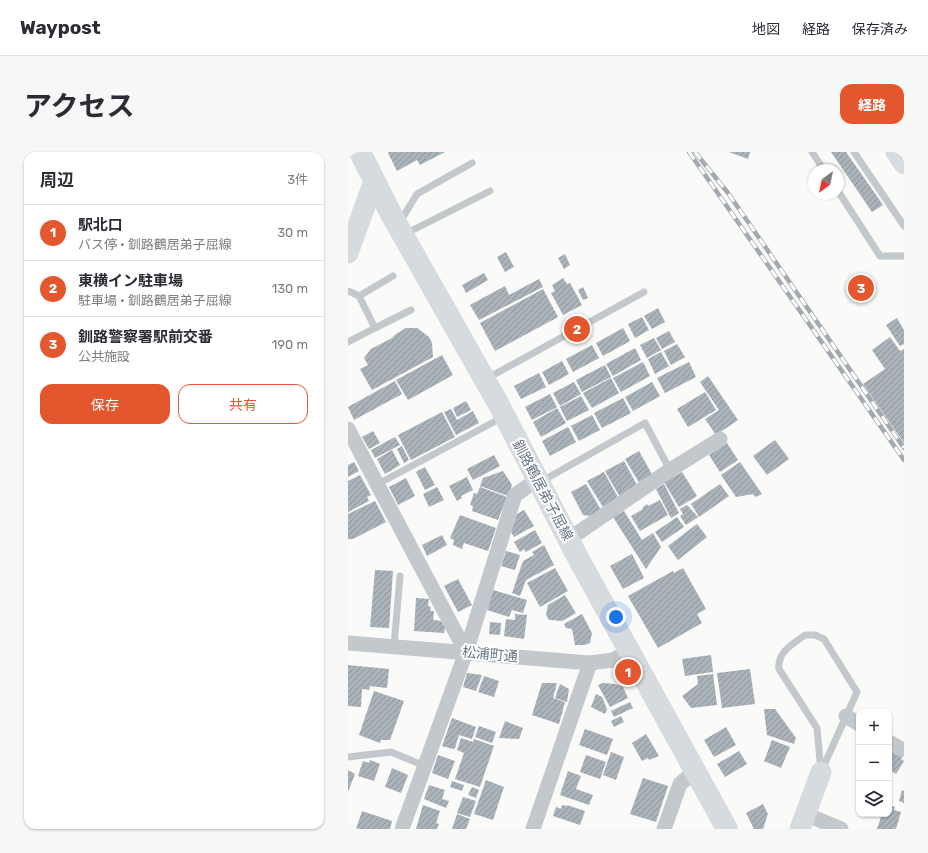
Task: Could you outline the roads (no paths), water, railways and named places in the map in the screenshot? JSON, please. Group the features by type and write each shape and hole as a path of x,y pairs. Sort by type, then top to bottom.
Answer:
{"main road":[{"name":"釧路鶴居弟子屈線","path":"360,152 400,230 485,380 726,829"}],"street":[{"path":"348,159 352,152"},
{"path":"896,152 904,164"},
{"path":"348,252 374,181"},
{"path":"348,429 466,652"},
{"path":"569,539 670,470 720,439"},
{"path":"402,829 466,652 515,495 538,481"},
{"name":"松浦町通","path":"348,643 590,663 613,660 630,651"},
{"path":"533,829 590,663"},
{"path":"846,716 856,722"},
{"path":"664,829 680,784 695,771"},
{"path":"821,772 802,821 841,829"}],"lane":[{"path":"812,152 820,164"},
{"path":"854,152 904,226"},
{"path":"400,230 416,194 472,163"},
{"path":"400,230 490,191"},
{"path":"844,200 880,256 904,256"},
{"path":"359,296 393,276"},
{"path":"348,291 359,296 375,328"},
{"path":"485,380 644,292"},
{"path":"348,342 411,310"},
{"path":"378,484 504,416"},
{"path":"538,481 645,423 670,470"},
{"path":"394,646 400,576"},
{"path":"805,635 815,635 824,640 857,692 821,772 817,728 779,668 778,660 784,652 805,635"},
{"path":"348,757 391,752 425,766"}],"railway":[{"path":"689,152 904,460"},
{"path":"695,152 728,193 904,448"}],"place":[{"name":"釧路警察署駅前交番","path":"861,288"},
{"name":"東横イン駐車場","path":"577,329"},
{"name":"駅北口","path":"628,672"}]}
